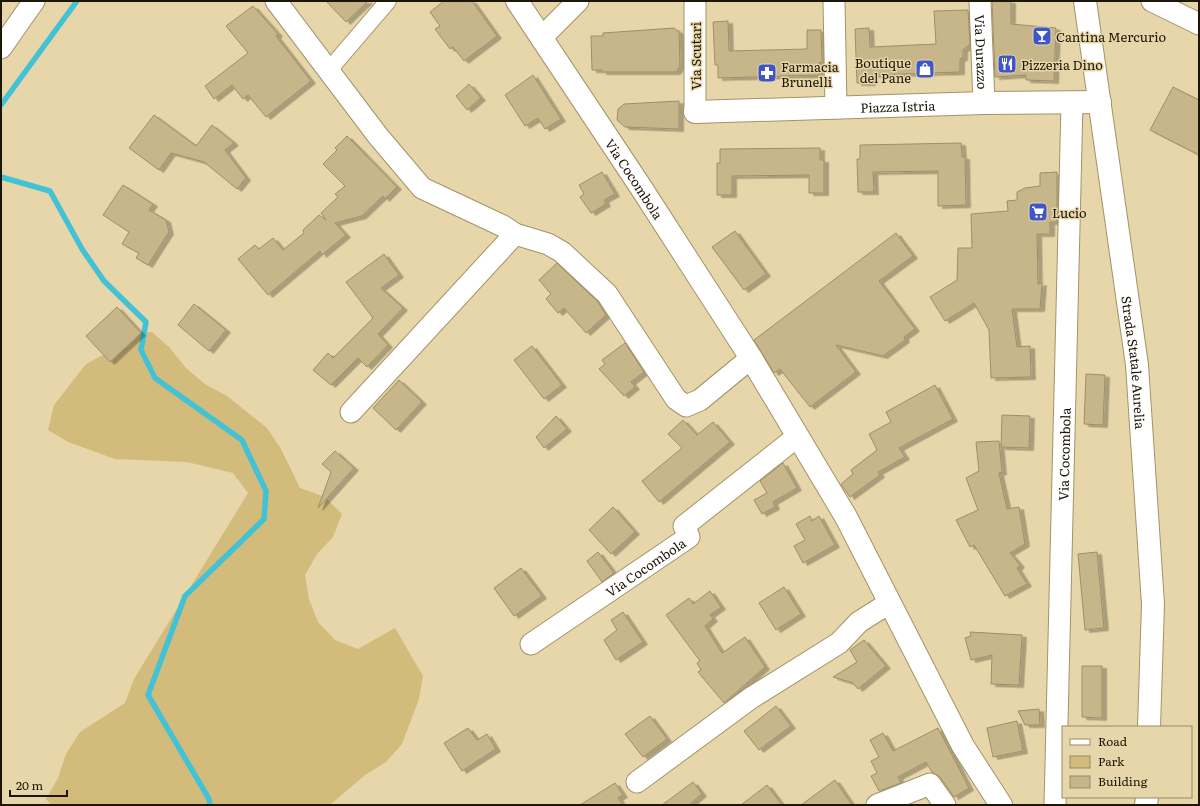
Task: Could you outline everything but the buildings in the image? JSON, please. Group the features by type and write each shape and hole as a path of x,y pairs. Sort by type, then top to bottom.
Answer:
{"street":[{"path":"1,48 34,1"},
{"path":"276,1 378,136 422,188 502,226 515,234 548,244 562,252 607,294 676,399 686,406 700,400 751,358"},
{"path":"329,70 388,1"},
{"name":"Via Cocombola","path":"517,1 640,186 751,358 798,436 846,517 963,746 1000,804"},
{"path":"541,38 578,1"},
{"name":"Via Scutari","path":"695,1 695,112"},
{"path":"834,1 836,108"},
{"name":"Via Durazzo","path":"980,1 984,103"},
{"name":"Strada Statale Aurelia","path":"1085,1 1137,365 1153,604 1149,726"},
{"path":"1152,1 1199,24"},
{"name":"Piazza Istria","path":"695,112 984,103 1100,102"},
{"name":"Via Cocombola","path":"1055,805 1072,103"},
{"path":"351,412 515,234"},
{"name":"Via Cocombola","path":"531,644 689,537 684,526 798,436"},
{"path":"637,782 751,698 838,643 859,622 889,603"},
{"path":"877,805 930,784 945,805"}],"green space":[{"path":"152,332 170,348 186,368 205,384 227,396 267,428 281,449 300,488 325,497 342,514 333,537 317,554 305,575 309,599 318,622 335,640 358,649 395,628 423,676 419,699 402,744 386,762 365,775 330,805 51,805 46,799 58,778 66,754 80,732 125,703 134,679 248,493 233,473 187,462 115,459 68,442 48,430 54,405 86,364 109,352 127,334"}],"waterway":[{"path":"1,105 77,1"},
{"path":"1,177 50,191 82,249 104,281 146,322 141,350 155,378 242,440 266,491 264,519 185,596 148,695 209,799 210,805"}],"place":[{"name":"Cantina Mercurio","path":"1042,36"},
{"name":"Pizzeria Dino","path":"1007,64"},
{"name":"Boutique del Pane","path":"925,69"},
{"name":"Farmacia Brunelli","path":"767,73"},
{"name":"Lucio","path":"1038,212"}]}
